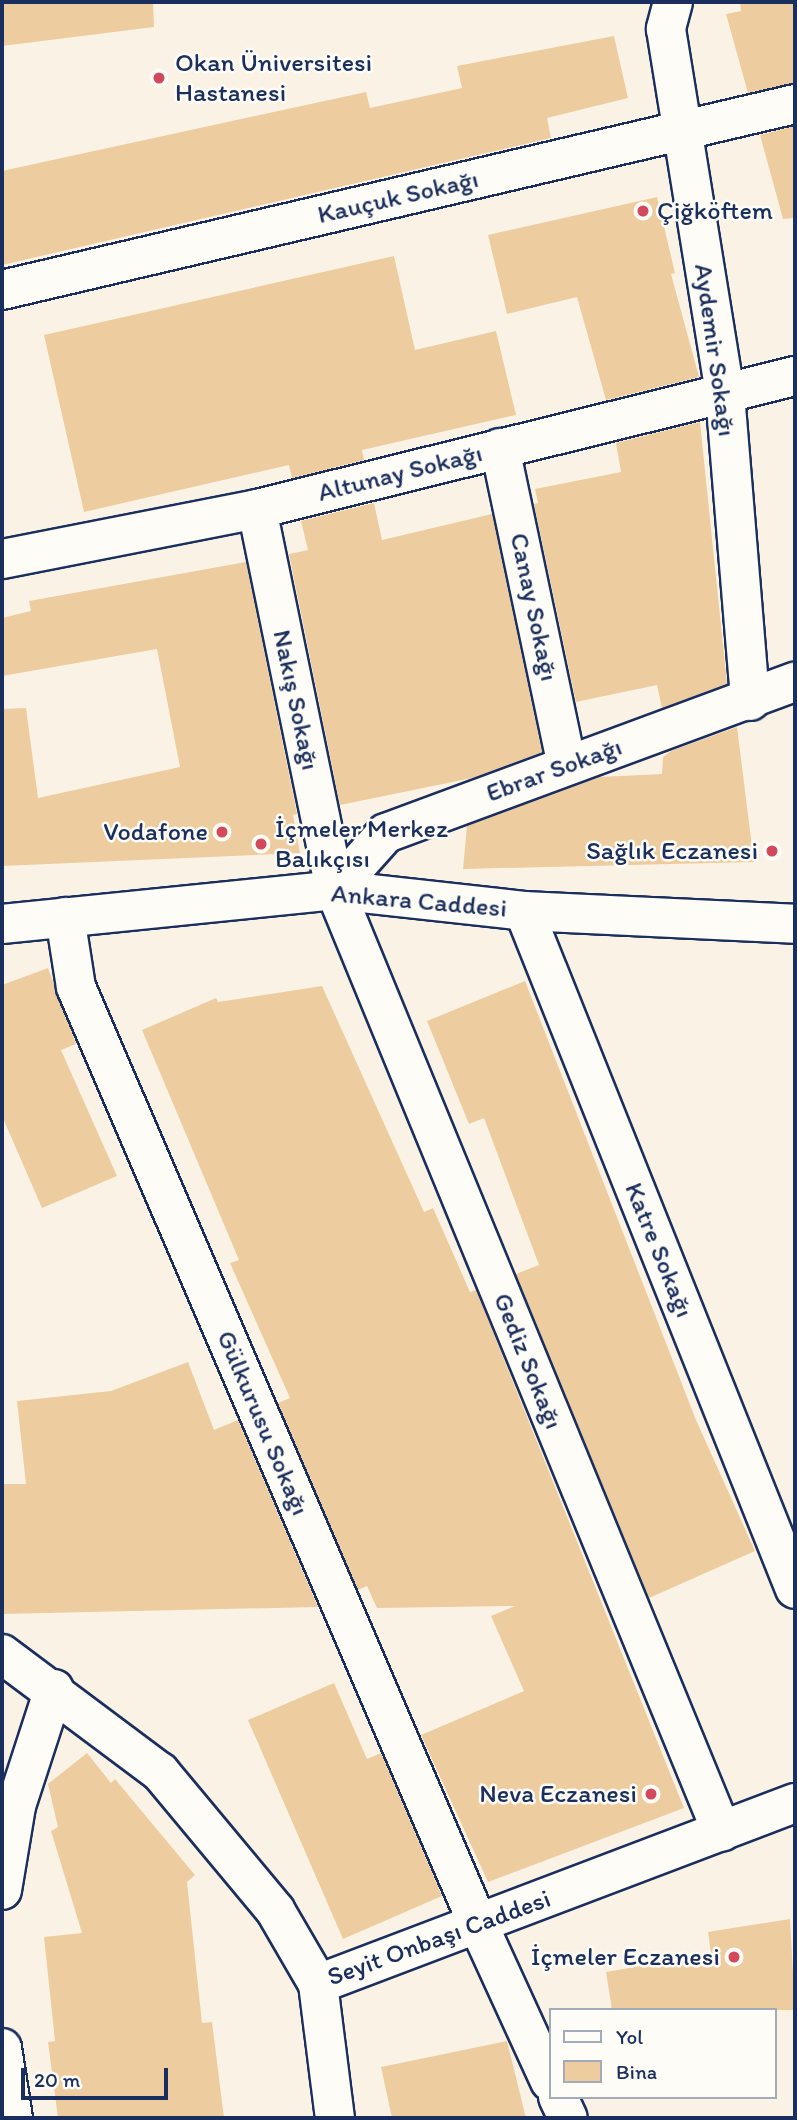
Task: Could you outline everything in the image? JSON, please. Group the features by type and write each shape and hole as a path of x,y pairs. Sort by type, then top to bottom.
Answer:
{"street":[{"name":"Aydemir Sokağı","path":"673,2 666,29 679,130 724,394 750,701"},
{"name":"Kauçuk Sokağı","path":"2,290 795,104"},
{"name":"Altunay Sokağı","path":"2,559 257,509 795,376"},
{"name":"Canay Sokağı","path":"500,449 567,765"},
{"name":"Nakış Sokağı","path":"257,509 335,890"},
{"name":"Ebrar Sokağı","path":"335,890 386,833 567,765 750,701 795,682"},
{"name":"Ankara Caddesi","path":"2,924 335,890 524,911 795,924"},
{"name":"Gediz Sokağı","path":"335,890 722,1832"},
{"name":"Katre Sokağı","path":"524,911 795,1589"},
{"name":"Gülkurusu Sokağı","path":"65,917 76,987 478,1924 548,2077"},
{"name":"Seyit Onbaşı Caddesi","path":"2,1654 54,1689 160,1772 275,1910 318,1984 795,1803"},
{"path":"2,1890 16,1806 54,1689"},
{"path":"318,1984 335,2118"},
{"path":"2,2048 13,2118"},
{"path":"559,2099 568,2118"}],"building":[{"path":"2,2 153,2 154,27 2,46"},
{"path":"740,2 795,2 795,83 748,93 726,14 741,11"},
{"path":"614,36 628,98 547,118 551,138 2,265 2,171 366,92 370,108 462,88 457,66"},
{"path":"795,126 795,218 783,219 760,135"},
{"path":"657,197 675,273 671,274 699,377 606,400 577,297 507,314 488,235"},
{"path":"394,256 415,350 496,331 516,415 362,450 364,460 292,478 289,465 84,512 44,335"},
{"path":"700,422 727,684 662,708 657,685 576,702 534,504 538,503 535,489 621,472 616,443"},
{"path":"374,503 382,540 492,514 542,752 472,778 340,805 289,554 308,550 301,521"},
{"path":"246,562 297,814 293,815 300,853 2,866 2,709 26,708 38,798 180,767 157,649 2,676 2,618 31,611 29,601"},
{"path":"737,727 754,862 463,869 467,826 600,777 662,774 663,757 671,751"},
{"path":"48,968 76,1044 61,1050 117,1176 42,1208 2,1116 2,985"},
{"path":"525,981 696,1420 755,1551 649,1598 516,1274 539,1265 484,1118 469,1124 427,1021"},
{"path":"322,986 424,1212 433,1208 470,1292 476,1290 684,1808 488,1882 421,1735 524,1691 491,1616 515,1606 377,1608 367,1586 358,1590 278,1403 290,1398 230,1263 239,1260 142,1030 216,998 218,1002"},
{"path":"188,1362 214,1430 238,1420 318,1607 2,1614 2,1484 26,1484 17,1401 111,1391"},
{"path":"334,1683 367,1759 381,1753 442,1896 343,1939 248,1720"},
{"path":"87,1753 111,1783 115,1779 195,1875 187,1882 202,2023 212,2022 224,2118 58,2118 48,2042 55,2041 44,1937 82,1933 51,1831 58,1827 48,1784"},
{"path":"790,1919 795,2010 612,2008 606,1972 711,1954 708,1932"},
{"path":"507,2041 526,2118 392,2118 381,2067"}],"place":[{"name":"Okan Üniversitesi Hastanesi","path":"159,78"},
{"name":"Çiğköftem","path":"643,211"},
{"name":"Vodafone","path":"222,832"},
{"name":"İçmeler Merkez Balıkçısı","path":"261,844"},
{"name":"Sağlık Eczanesi","path":"772,851"},
{"name":"Neva Eczanesi","path":"651,1794"},
{"name":"İçmeler Eczanesi","path":"734,1957"}]}
